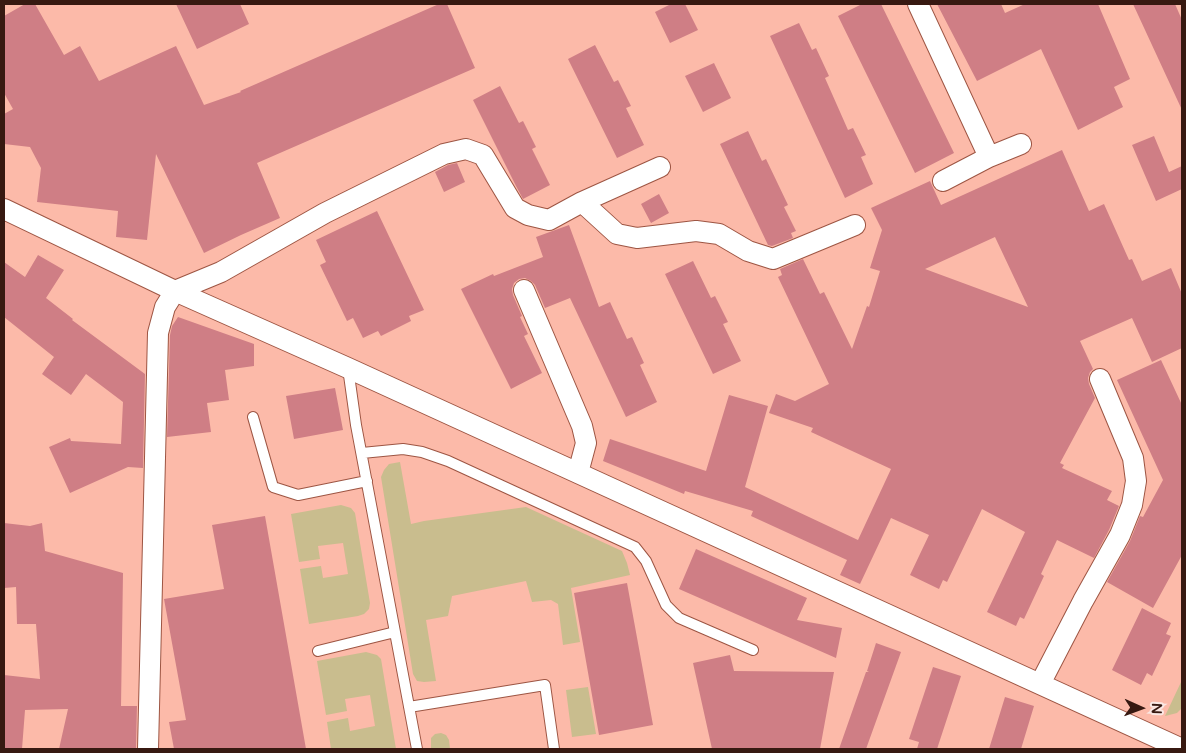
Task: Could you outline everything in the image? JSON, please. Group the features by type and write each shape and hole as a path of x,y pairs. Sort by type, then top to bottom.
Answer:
{"street":[{"path":"918,4 989,157"},
{"path":"943,181 989,157 1021,144"},
{"path":"148,749 158,333 165,307 175,291 221,272 325,213 444,154 466,149 483,155 515,208 528,215 549,220 582,202 660,167"},
{"path":"582,202 617,234 637,238 696,231 720,234 748,250 773,259 855,225"},
{"path":"4,209 175,291 348,368 1182,749"},
{"path":"524,290 582,426 586,443 578,473"},
{"path":"1040,684 1120,535 1132,505 1136,481 1133,458 1100,379"}],"lane":[{"path":"348,368 356,425 417,749"},
{"path":"253,417 273,487 298,495 367,481"},
{"path":"362,453 403,448 448,460 635,547 646,561 666,605 679,618 753,650"},
{"path":"318,651 395,632"},
{"path":"409,707 545,685 554,749"}],"shaded area":[{"path":"400,462 411,524 526,507 622,551 630,575 571,588 580,642 563,645 558,604 551,600 532,602 526,581 452,596 448,616 426,620 436,681 417,681 413,674 381,477 389,464"},
{"path":"341,505 351,508 355,513 370,603 369,609 364,614 358,616 309,624 300,569 321,566 323,578 348,574 343,543 318,546 320,559 299,562 291,514"},
{"path":"366,652 377,655 381,659 396,749 331,749 327,722 348,718 350,731 375,726 370,695 345,699 347,711 326,715 317,661"},
{"path":"1182,680 1181,709 1177,713 1165,716"},
{"path":"588,687 596,734 572,737 566,690"},
{"path":"441,733 446,735 449,740 450,749 431,749 431,738 435,734"}],"building":[{"path":"25,4 35,4 64,55 80,46 99,81 176,46 204,105 241,92 439,4 447,4 475,68 257,163 280,218 204,253 156,154 147,240 116,237 118,211 37,202 41,168 30,147 4,144 4,114 13,109 4,93 4,16"},
{"path":"176,4 240,4 249,24 197,49"},
{"path":"671,4 685,4 698,30 670,43 655,12"},
{"path":"862,4 881,4 954,153 915,173 838,16"},
{"path":"937,4 1001,4 1005,13 1025,4 1098,4 1130,79 1114,87 1123,107 1078,130 1041,49 977,81"},
{"path":"1133,4 1175,4 1182,20 1182,110"},
{"path":"799,23 812,50 816,48 829,76 825,78 848,130 853,128 866,155 861,157 873,184 845,198 770,36"},
{"path":"595,45 614,82 618,80 631,106 626,108 644,145 617,158 568,59"},
{"path":"714,63 731,98 703,112 685,76"},
{"path":"500,86 519,123 523,121 536,147 532,149 550,185 523,199 473,100"},
{"path":"748,131 762,161 766,159 788,205 784,207 796,231 791,233 793,238 772,246 768,245 720,144"},
{"path":"1154,136 1169,172 1182,166 1182,189 1156,201 1132,145"},
{"path":"1062,150 1089,211 1104,204 1129,260 1132,259 1142,281 1171,268 1182,294 1182,348 1152,362 1132,318 1080,341 1093,369 1088,378 1095,398 1060,463 1064,465 1062,468 1112,491 1107,500 1119,506 1094,558 1057,540 1041,574 1044,576 1024,619 1020,617 1016,626 987,612 1025,532 982,509 947,582 943,580 939,589 910,575 929,535 891,518 860,584 840,575 847,560 751,516 753,511 685,491 684,494 603,461 610,439 706,471 729,395 768,406 745,487 858,540 891,469 811,432 813,428 769,413 776,394 795,401 829,384 778,277 782,275 780,269 803,259 820,294 824,292 852,349 867,306 869,307 880,271 870,268 882,230 871,208 930,181 941,205","holes":["995,237 1028,307 925,269"]},
{"path":"457,163 465,182 444,192 435,172 448,165"},
{"path":"659,194 669,213 651,223 641,204"},
{"path":"377,211 424,310 409,316 411,321 381,336 378,331 363,338 353,318 347,321 320,265 326,262 316,240"},
{"path":"569,225 599,307 610,302 627,339 632,337 644,363 640,365 657,402 626,417 570,298 545,308 535,285 531,281 525,278 519,279 514,283 513,295 528,334 524,336 542,373 511,389 461,289 493,274 494,276 543,257 536,237"},
{"path":"38,255 64,270 46,298 72,320 145,374 143,468 128,467 70,493 49,447 70,438 71,441 121,444 123,402 86,374 71,395 42,374 54,357 4,317 4,262 25,277"},
{"path":"693,261 711,298 715,296 728,322 723,324 741,361 713,374 665,274"},
{"path":"178,317 254,344 254,366 225,370 229,400 207,403 211,432 167,437 170,335 172,326"},
{"path":"1161,360 1182,405 1182,555 1153,608 1107,582 1130,541 1140,516 1143,517 1163,480 1117,380"},
{"path":"335,388 343,430 294,439 286,396"},
{"path":"265,516 306,749 174,749 169,722 186,720 164,599 224,589 212,525"},
{"path":"4,523 30,526 42,523 45,551 123,573 121,706 137,706 136,749 59,749 68,709 25,710 22,749 4,749 4,675 40,679 36,624 17,624 16,587 4,588"},
{"path":"696,549 807,598 797,620 842,628 836,658 679,589"},
{"path":"627,583 653,725 599,735 574,593"},
{"path":"1142,608 1171,623 1166,634 1171,636 1152,676 1147,673 1141,685 1112,670"},
{"path":"876,643 901,652 866,749 839,749 866,672 869,672 867,671"},
{"path":"730,655 734,671 834,672 820,749 712,749 693,663"},
{"path":"933,667 961,676 937,749 917,749 919,742 909,739"},
{"path":"1005,697 1034,706 1021,749 989,749"}]}
